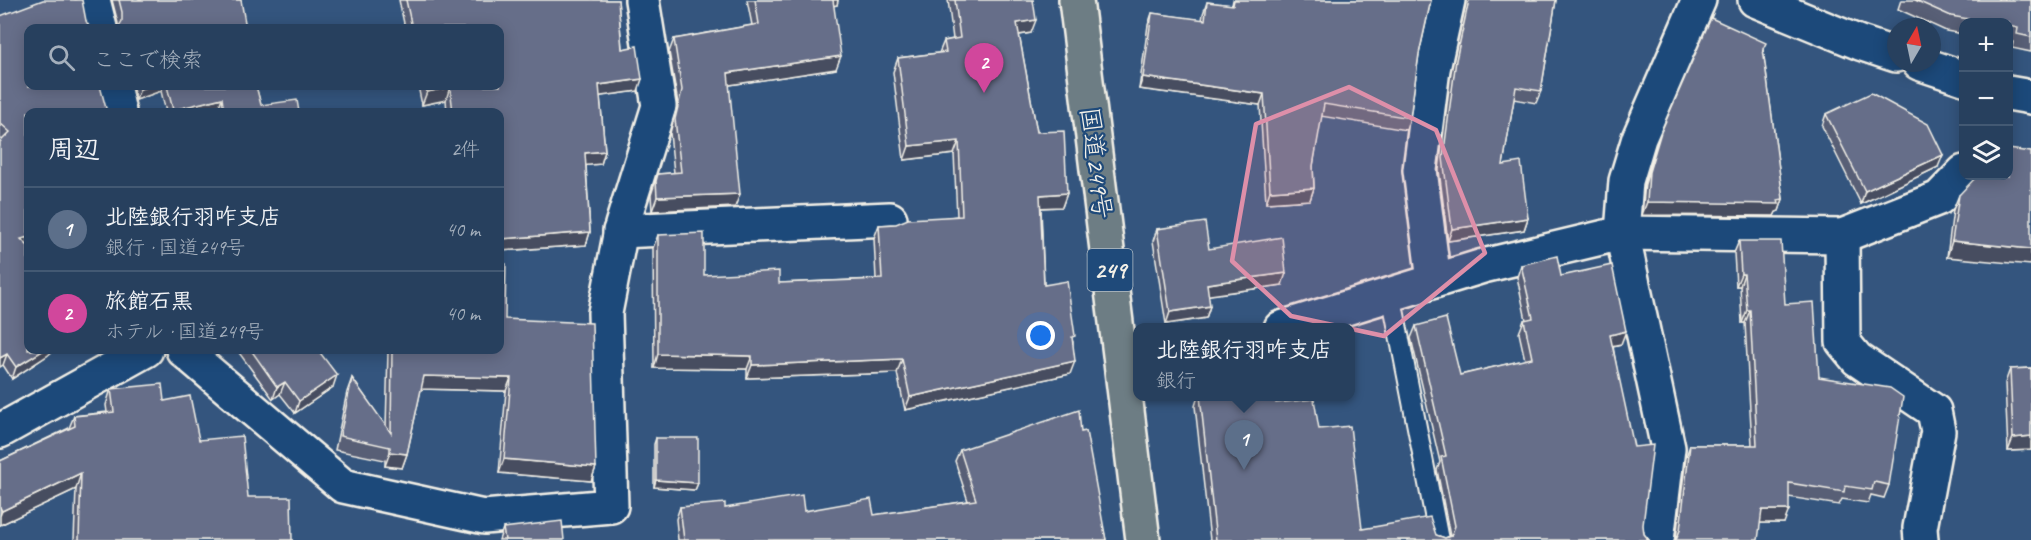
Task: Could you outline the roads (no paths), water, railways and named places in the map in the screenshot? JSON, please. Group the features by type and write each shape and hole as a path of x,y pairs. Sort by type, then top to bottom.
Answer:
{"highway":[{"name":"国道249号","path":"1076,0 1130,373 1143,540"}],"street":[{"path":"93,0 99,24"},
{"path":"188,354 343,486 483,529 611,506 605,313 620,231 659,106 642,0"},
{"path":"1434,281 1420,170 1433,69 1448,0"},
{"path":"1657,540 1668,448 1622,232 1626,182 1639,138 1699,0"},
{"path":"1755,0 1887,52"},
{"path":"1941,70 1959,76"},
{"path":"113,90 117,108"},
{"path":"1294,323 1483,266 1622,232 1842,236 1939,198 1959,177"},
{"path":"620,231 890,219"},
{"path":"1842,236 1843,342 1857,358 1934,411 1938,431 1920,528 1921,540"},
{"path":"0,431 139,354"}],"lane":[{"path":"1391,294 1439,540"}],"place":[{"name":"旅館石黒","path":"984,93"},
{"name":"北陸銀行羽咋支店","path":"1244,470"}]}
